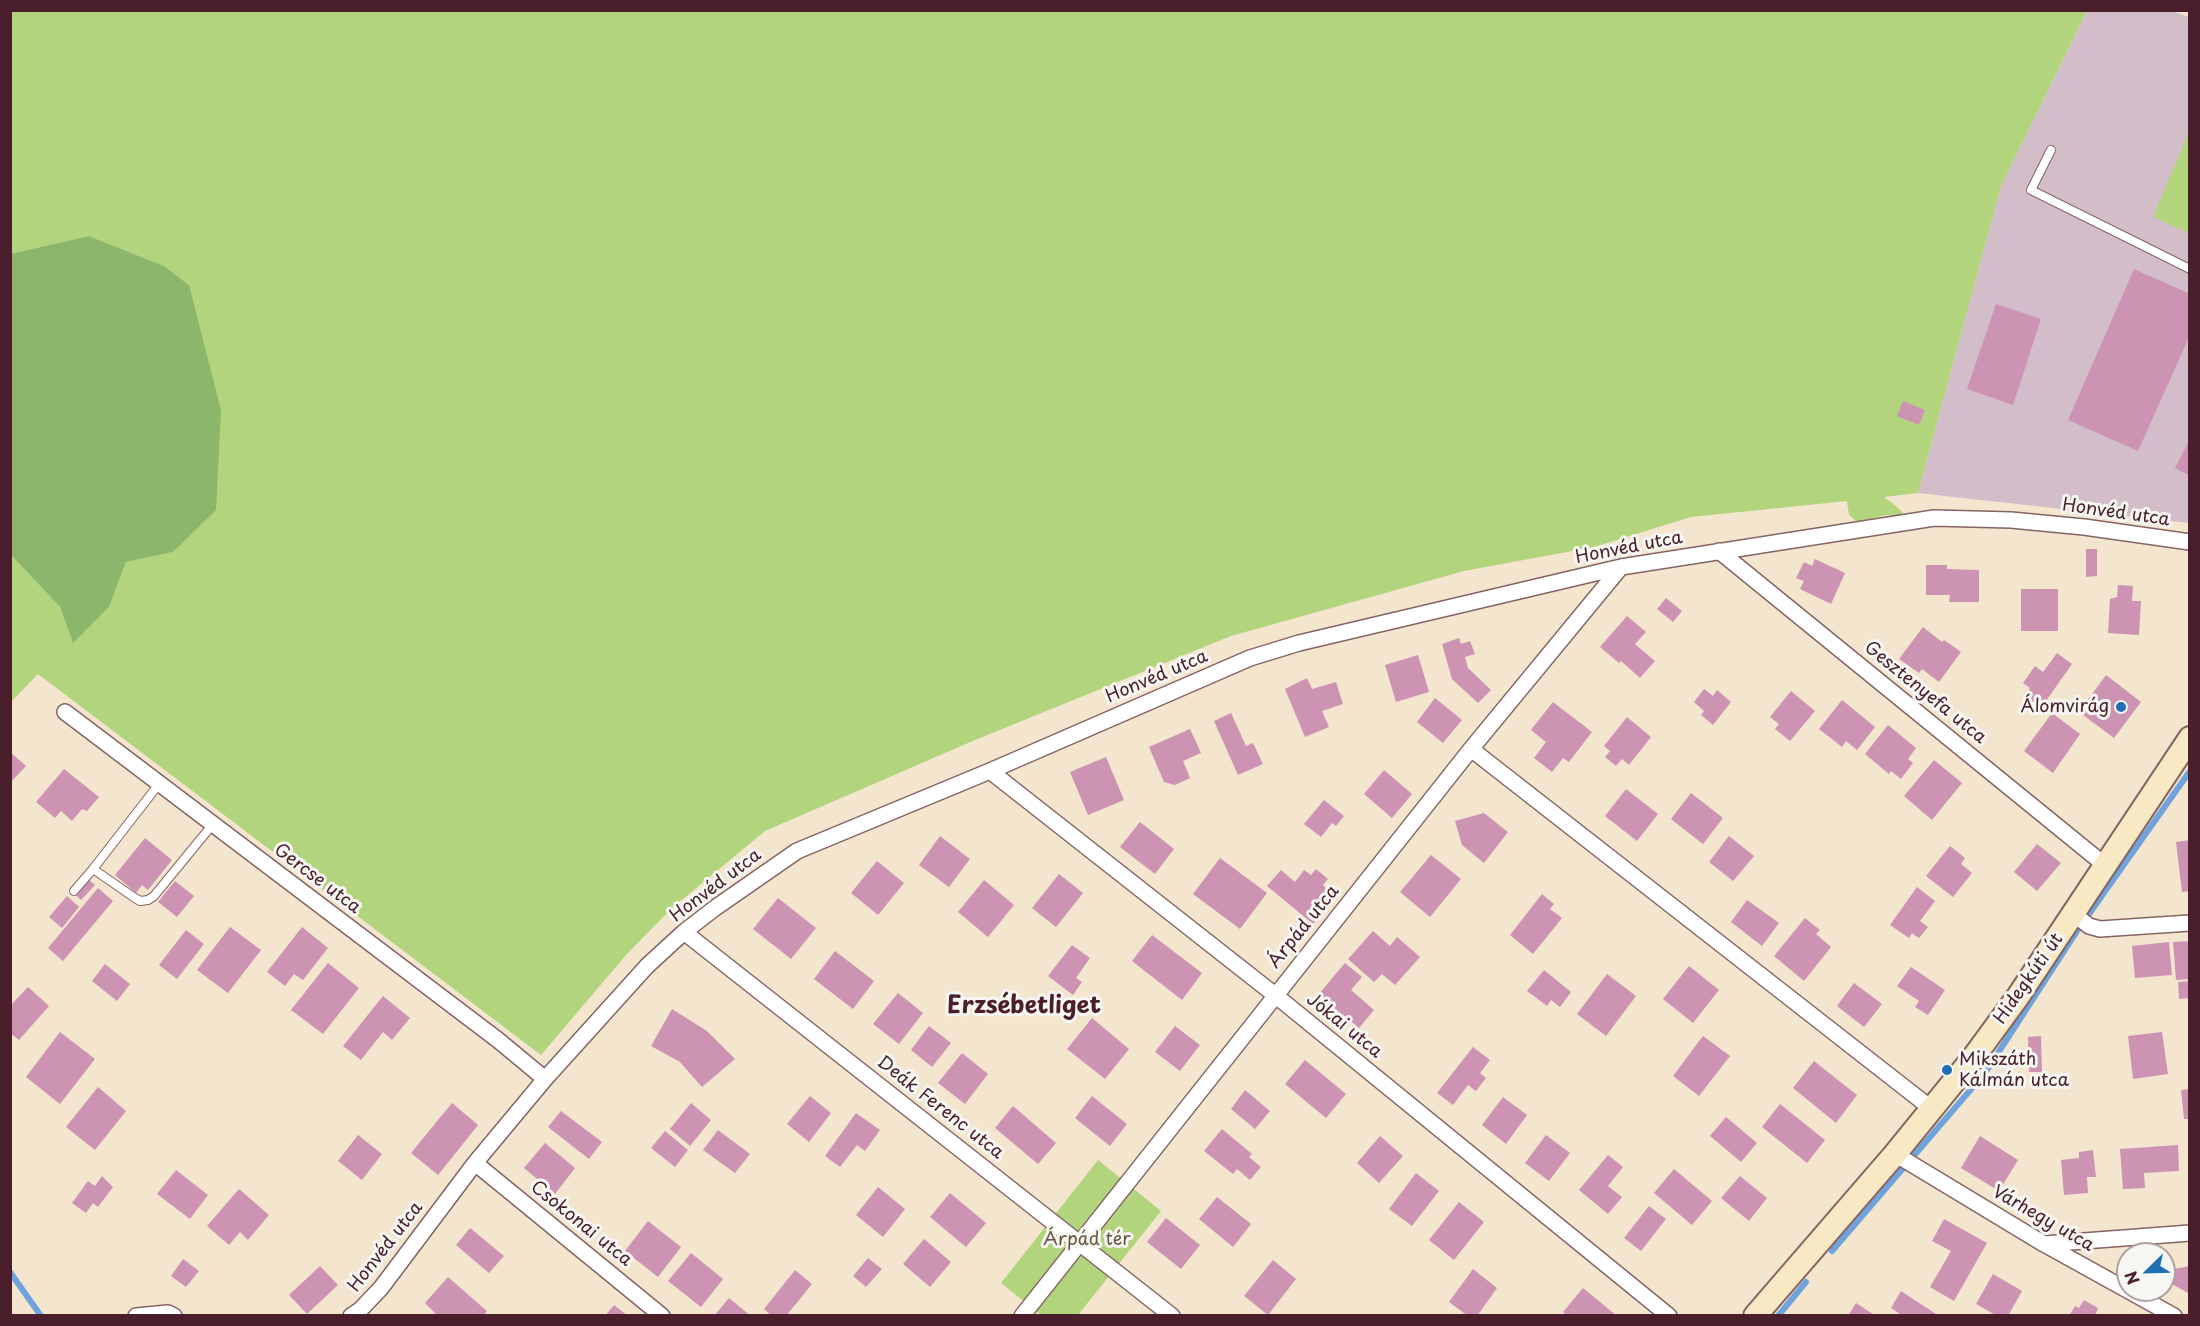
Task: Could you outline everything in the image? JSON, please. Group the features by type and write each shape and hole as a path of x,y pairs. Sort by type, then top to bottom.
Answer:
{"main road":[{"name":"Hidegkúti út","path":"1755,1316 1904,1159 1932,1109 2080,918 2106,866 2190,738"}],"street":[{"name":"Honvéd utca","path":"351,1316 381,1288 475,1163 544,1079 647,966 684,932 760,875 797,851 990,771 1250,658 1299,643 1621,567 1935,518 2032,522 2190,542"},
{"name":"Gesztenyefa utca","path":"1719,551 2106,866"},
{"name":"Árpád utca","path":"1022,1316 1471,748 1621,567"},
{"name":"Gercse utca","path":"65,712 498,1040 544,1079"},
{"path":"1471,748 1932,1109"},
{"name":"Jókai utca","path":"990,771 1275,995 1669,1316"},
{"path":"2080,918 2100,929 2190,923"},
{"name":"Deák Ferenc utca","path":"684,932 1172,1316"},
{"name":"Várhegy utca","path":"1904,1159 2044,1244 2174,1316"},
{"name":"Csokonai utca","path":"475,1163 662,1316"},
{"path":"2044,1244 2190,1233"},
{"path":"136,1316 168,1313 174,1316"}],"lane":[{"path":"2051,150 2031,190 2190,269"},
{"path":"74,891 159,784"},
{"path":"93,869 140,901 148,900 154,896 213,824"}],"shaded area":[{"path":"2087,11 2172,11 2189,17 2189,523 1918,493 2001,186"}],"green space":[{"path":"11,11 2087,11 2001,186 1918,493 1884,497 1904,514 1903,517 1887,515 1857,522 1849,515 1847,501 1691,517 1594,547 1464,571 1231,636 975,740 765,831 671,909 626,955 541,1055 38,674 11,702 11,555 60,607 73,642 109,607 126,562 173,552 189,285 164,266 89,236 11,254"},
{"path":"2189,132 2190,233 2153,217"},
{"path":"89,236 164,266 189,285 221,410 216,510 173,552 126,562 109,607 73,643 60,607 11,555 10,254"},
{"name":"Árpád tér","path":"1098,1160 1161,1211 1078,1315 1041,1315 1001,1283"}],"building":[{"path":"2134,269 2190,294 2190,335 2138,451 2068,420"},
{"path":"1996,304 2041,319 2013,405 1967,389"},
{"path":"1903,401 1925,410 1919,425 1897,416"},
{"path":"2190,439 2190,476 2175,468"},
{"path":"2086,549 2097,549 2097,576 2086,577"},
{"path":"1815,559 1845,573 1831,604 1800,589 1804,581 1796,578 1804,562 1812,566"},
{"path":"1926,565 1947,565 1947,569 1979,570 1979,602 1949,602 1950,595 1926,595"},
{"path":"2118,585 2133,586 2132,601 2141,601 2139,635 2108,633 2110,599 2117,597"},
{"path":"2021,589 2058,589 2058,631 2021,631"},
{"path":"1666,598 1682,611 1673,622 1657,609"},
{"path":"1627,616 1646,632 1635,644 1655,661 1640,678 1600,647"},
{"path":"1923,627 1942,642 1944,640 1961,652 1939,682 1922,669 1919,673 1899,659"},
{"path":"1459,638 1461,644 1470,641 1475,654 1465,657 1468,668 1491,690 1478,703 1452,679 1442,644"},
{"path":"2057,653 2072,664 2041,708 2025,696 2030,688 2023,683 2035,666 2043,672"},
{"path":"1418,655 1429,692 1396,702 1385,665"},
{"path":"2106,675 2141,702 2114,738 2079,712"},
{"path":"1307,678 1312,689 1336,682 1343,704 1322,711 1329,727 1305,737 1285,689"},
{"path":"1704,689 1713,696 1717,690 1731,702 1713,725 1701,715 1704,711 1694,702"},
{"path":"1791,691 1815,711 1790,741 1775,729 1779,724 1770,717"},
{"path":"1435,698 1462,720 1443,743 1417,722"},
{"path":"1842,700 1875,727 1857,750 1846,741 1842,747 1819,729"},
{"path":"1553,702 1592,732 1569,762 1563,758 1552,772 1534,758 1546,742 1531,730"},
{"path":"1231,713 1246,746 1253,743 1263,764 1238,775 1214,721"},
{"path":"2052,713 2080,734 2053,773 2024,751"},
{"path":"1627,717 1651,737 1629,765 1622,759 1616,766 1605,757 1610,751 1604,746"},
{"path":"1888,725 1916,748 1908,759 1913,763 1901,779 1891,771 1889,774 1865,754"},
{"path":"1190,729 1201,753 1183,761 1190,778 1175,785 1164,782 1149,747"},
{"path":"10,752 26,766 10,783"},
{"path":"1106,757 1124,800 1088,815 1070,772"},
{"path":"1934,760 1962,783 1932,820 1904,796"},
{"path":"64,769 99,797 87,811 82,809 72,821 61,811 55,818 36,802"},
{"path":"1384,770 1412,794 1392,818 1364,794"},
{"path":"1626,789 1658,814 1637,841 1605,816"},
{"path":"1691,793 1723,818 1703,844 1671,819"},
{"path":"1324,800 1344,816 1336,826 1332,823 1321,837 1304,824"},
{"path":"1484,813 1508,832 1484,863 1462,845 1455,821"},
{"path":"1140,822 1174,849 1155,874 1120,847"},
{"path":"940,836 970,859 949,887 919,865"},
{"path":"1729,836 1754,856 1733,881 1709,862"},
{"path":"145,838 172,860 148,890 142,885 136,893 115,875"},
{"path":"2190,840 2190,891 2182,892 2176,842"},
{"path":"2037,844 2061,863 2037,891 2014,872"},
{"path":"1950,846 1965,858 1961,864 1972,873 1953,897 1926,876"},
{"path":"1431,855 1461,879 1430,917 1400,892"},
{"path":"1220,858 1267,893 1240,929 1193,894"},
{"path":"877,861 904,883 878,915 851,893"},
{"path":"1316,869 1328,879 1323,885 1328,890 1318,903 1326,909 1313,924 1267,886 1281,870 1295,882 1304,870 1311,875"},
{"path":"1059,874 1083,893 1056,927 1032,908"},
{"path":"89,880 95,885 81,900 76,895"},
{"path":"984,880 1014,905 988,937 958,912"},
{"path":"175,881 194,896 177,917 158,902"},
{"path":"1917,887 1935,901 1920,921 1928,927 1919,938 1912,933 1909,938 1890,925"},
{"path":"98,888 113,901 63,961 48,948"},
{"path":"1542,894 1554,904 1550,909 1562,918 1533,954 1510,935"},
{"path":"67,896 79,907 62,928 49,917"},
{"path":"778,898 816,928 791,959 753,929"},
{"path":"1747,900 1779,923 1762,946 1731,922"},
{"path":"1805,918 1820,930 1816,934 1831,947 1804,981 1774,956"},
{"path":"230,927 261,950 228,993 197,970"},
{"path":"302,927 328,948 303,980 294,974 285,986 267,972"},
{"path":"186,930 204,944 177,979 159,965"},
{"path":"1373,931 1390,946 1397,937 1420,957 1395,985 1382,974 1374,982 1348,959"},
{"path":"1152,935 1202,973 1182,1000 1132,961"},
{"path":"2190,941 2190,979 2176,980 2173,942"},
{"path":"2169,942 2172,975 2135,978 2132,946"},
{"path":"1072,945 1090,958 1076,978 1082,982 1073,995 1048,976"},
{"path":"835,951 874,981 853,1009 814,979"},
{"path":"328,963 359,988 323,1034 291,1010"},
{"path":"1345,963 1362,977 1351,990 1374,1010 1359,1028 1318,995"},
{"path":"105,964 130,984 117,1001 92,981"},
{"path":"1689,966 1719,990 1693,1023 1663,999"},
{"path":"1911,967 1945,990 1928,1015 1915,1007 1919,1001 1897,986"},
{"path":"1544,970 1571,992 1560,1007 1551,1000 1547,1006 1527,991"},
{"path":"1607,974 1636,996 1606,1036 1577,1014"},
{"path":"2190,981 2190,998 2179,999 2178,982"},
{"path":"1854,983 1882,1004 1864,1027 1837,1006"},
{"path":"28,987 49,1006 19,1040 10,1033 10,1006"},
{"path":"898,993 923,1013 899,1044 873,1024"},
{"path":"383,996 410,1018 392,1040 383,1032 361,1060 343,1046"},
{"path":"672,1009 707,1031 735,1059 702,1087 680,1062 651,1046"},
{"path":"1092,1018 1129,1049 1105,1079 1067,1049"},
{"path":"929,1026 951,1043 932,1067 911,1050"},
{"path":"1175,1026 1200,1045 1180,1071 1155,1052"},
{"path":"60,1032 95,1059 60,1104 26,1077"},
{"path":"2162,1032 2168,1074 2133,1079 2128,1036"},
{"path":"1703,1036 1730,1056 1699,1096 1673,1076"},
{"path":"2041,1036 2042,1072 2029,1072 2028,1037"},
{"path":"1473,1047 1490,1060 1480,1073 1486,1078 1476,1091 1468,1085 1453,1105 1437,1093"},
{"path":"962,1053 988,1074 965,1104 938,1083"},
{"path":"1305,1060 1346,1094 1326,1118 1285,1084"},
{"path":"1814,1061 1857,1095 1836,1123 1793,1088"},
{"path":"98,1087 126,1111 95,1150 66,1127"},
{"path":"2190,1089 2190,1119 2184,1119 2181,1090"},
{"path":"1245,1090 1270,1111 1255,1129 1231,1109"},
{"path":"810,1096 831,1113 809,1142 787,1124"},
{"path":"1092,1096 1127,1124 1110,1146 1075,1118"},
{"path":"1503,1097 1527,1115 1506,1144 1482,1125"},
{"path":"452,1103 478,1125 438,1175 411,1153"},
{"path":"691,1103 711,1120 690,1146 670,1129"},
{"path":"1780,1104 1825,1140 1807,1163 1762,1127"},
{"path":"1013,1106 1056,1143 1038,1164 995,1128"},
{"path":"561,1111 602,1142 589,1159 548,1127"},
{"path":"856,1113 880,1130 865,1151 857,1145 840,1167 825,1156"},
{"path":"1726,1117 1757,1143 1741,1162 1710,1136"},
{"path":"1222,1129 1252,1154 1249,1157 1261,1167 1250,1180 1237,1169 1233,1174 1204,1151"},
{"path":"718,1130 750,1154 735,1173 703,1150"},
{"path":"665,1131 688,1150 675,1167 651,1148"},
{"path":"358,1135 382,1154 362,1180 338,1161"},
{"path":"1546,1135 1570,1153 1549,1181 1525,1163"},
{"path":"1380,1136 1403,1156 1379,1183 1357,1163"},
{"path":"1980,1136 2018,1160 1999,1191 1961,1168"},
{"path":"545,1143 575,1168 555,1194 524,1168"},
{"path":"2178,1145 2179,1171 2144,1173 2145,1188 2123,1189 2120,1149"},
{"path":"2093,1150 2096,1177 2087,1177 2088,1193 2064,1195 2061,1160 2079,1158 2079,1152"},
{"path":"1608,1155 1623,1167 1608,1186 1622,1197 1608,1214 1579,1190"},
{"path":"1674,1169 1712,1201 1692,1225 1654,1193"},
{"path":"176,1170 208,1195 190,1219 157,1194"},
{"path":"1416,1173 1439,1191 1412,1226 1389,1209"},
{"path":"102,1176 113,1187 98,1207 93,1203 86,1213 72,1203 88,1181 95,1186"},
{"path":"1740,1176 1767,1198 1749,1221 1721,1198"},
{"path":"878,1187 905,1209 883,1237 856,1215"},
{"path":"239,1189 269,1215 248,1240 240,1232 229,1245 207,1226"},
{"path":"950,1193 986,1223 966,1247 930,1217"},
{"path":"1217,1197 1251,1224 1233,1247 1199,1219"},
{"path":"1459,1202 1484,1222 1454,1260 1429,1240"},
{"path":"1649,1206 1666,1219 1641,1251 1624,1238"},
{"path":"1166,1218 1200,1245 1181,1269 1147,1242"},
{"path":"1944,1219 1987,1243 1954,1301 1930,1287 1951,1251 1932,1241"},
{"path":"648,1221 681,1247 658,1277 625,1251"},
{"path":"470,1228 504,1256 489,1273 456,1245"},
{"path":"924,1239 951,1262 930,1287 903,1264"},
{"path":"691,1253 723,1279 701,1307 668,1281"},
{"path":"868,1258 882,1269 866,1287 853,1276"},
{"path":"183,1259 199,1271 186,1287 171,1276"},
{"path":"1273,1260 1296,1279 1268,1315 1244,1296"},
{"path":"320,1266 338,1285 307,1314 289,1295"},
{"path":"2190,1266 2190,1294 2176,1286 2176,1269"},
{"path":"1473,1269 1497,1288 1477,1316 1468,1316 1449,1302"},
{"path":"795,1270 812,1284 786,1316 772,1316 764,1309"},
{"path":"1993,1274 2022,1291 2008,1316 1997,1316 1976,1304"},
{"path":"448,1277 487,1311 483,1316 438,1316 425,1303"},
{"path":"1583,1288 1617,1316 1568,1316 1563,1312"},
{"path":"1901,1291 1939,1316 1903,1316 1891,1308"},
{"path":"729,1298 751,1316 714,1316"},
{"path":"2084,1300 2098,1308 2095,1316 2069,1316 2075,1306 2079,1308"},
{"path":"1856,1303 1876,1316 1848,1316"},
{"path":"614,1305 628,1316 605,1316"}],"waterway":[{"path":"1832,1251 1985,1073 2077,931 2190,771"},
{"path":"10,1272 41,1316"},
{"path":"1778,1316 1806,1282"}],"place":[{"name":"Álomvirág","path":"2121,707"},
{"name":"Mikszáth Kálmán utca","path":"1947,1070"}],"district":[{"name":"Erzsébetliget","path":"1024,1006"}]}
